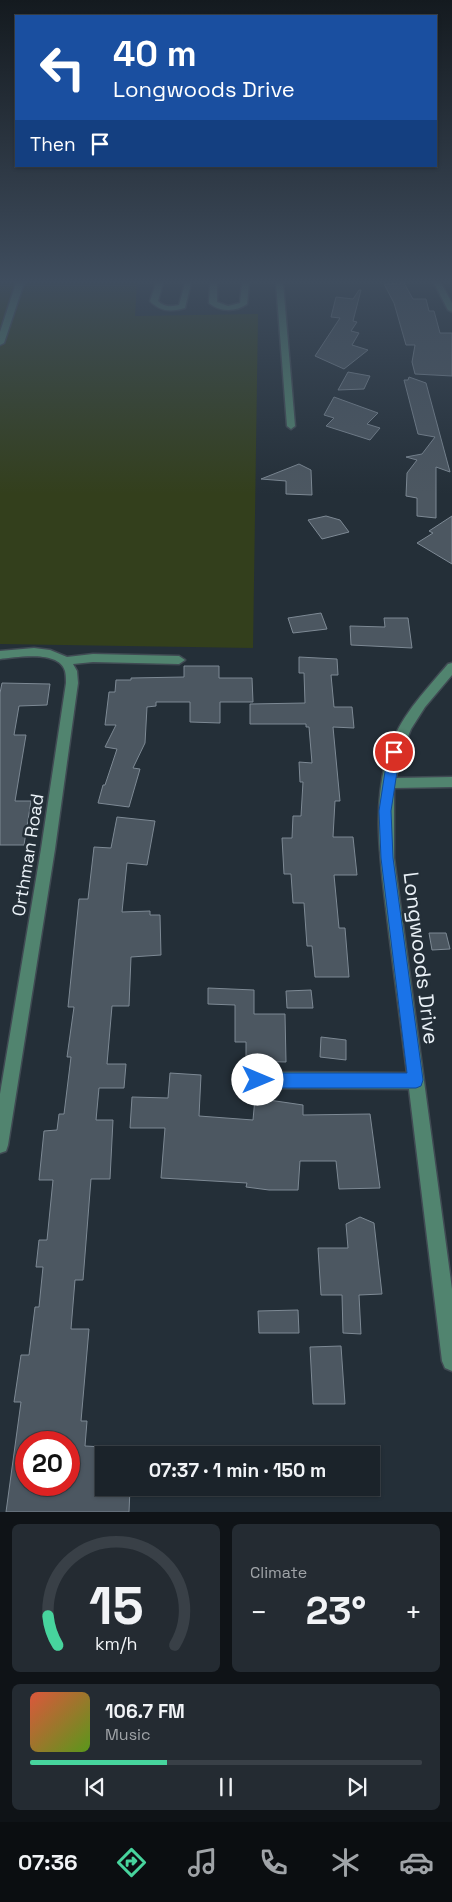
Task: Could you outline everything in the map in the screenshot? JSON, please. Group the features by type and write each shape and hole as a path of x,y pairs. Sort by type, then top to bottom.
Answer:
{"street":[{"path":"285,354 291,426"},
{"path":"0,654 42,652 57,655 65,661 93,658 179,660"},
{"name":"Orthman Road","path":"0,1145 48,849 72,683 71,671 65,661"},
{"name":"Longwoods Drive","path":"452,667 406,726 394,752 385,811 387,858 452,1361"},
{"path":"388,783 452,782"},
{"path":"258,1080 416,1080"}],"green space":[{"path":"0,354 257,354 253,648 0,644"}],"building":[{"path":"317,354 364,354 344,369 315,356"},
{"path":"413,354 452,354 452,376 415,374 412,362"},
{"path":"348,372 370,376 364,389 338,390"},
{"path":"409,377 426,383 450,472 436,467 436,518 417,516 417,498 406,496 407,473 417,460 406,457 422,454 435,437 418,434 404,380 408,380"},
{"path":"334,397 378,413 367,424 380,428 370,440 326,426 334,418 324,415"},
{"path":"299,464 311,470 312,495 286,494 286,481 261,479"},
{"path":"326,516 340,520 349,532 322,539 308,520"},
{"path":"452,516 452,564 417,543 433,533 429,531"},
{"path":"321,613 327,629 293,633 288,618"},
{"path":"384,618 408,618 412,648 351,645 350,626 385,627"},
{"path":"299,657 337,659 338,675 331,675 334,707 352,707 354,728 333,727 340,801 335,801 333,837 353,837 357,875 334,875 339,928 345,928 349,977 315,977 312,946 307,946 304,903 293,903 291,874 284,874 282,838 292,838 293,816 301,816 303,782 300,782 299,762 312,763 309,727 306,727 306,724 250,724 250,704 305,703 304,673 299,673"},
{"path":"184,666 219,666 219,678 252,678 253,702 220,702 220,723 190,722 190,702 156,702 156,706 147,707 145,743 133,768 140,769 129,807 98,803 117,749 105,747 116,725 105,725 109,692 115,692 116,680 184,677"},
{"path":"2,683 50,684 47,705 19,706 14,735 26,735 15,801 31,801 24,845 0,845 0,693"},
{"path":"117,817 155,821 147,865 127,863 122,912 150,911 150,915 160,915 161,955 131,957 129,1006 112,1006 107,1064 126,1064 124,1088 99,1088 96,1120 113,1120 110,1179 91,1179 83,1280 75,1280 71,1329 89,1329 81,1421 87,1421 85,1446 95,1447 95,1496 130,1496 129,1512 6,1512 15,1446 15,1496 80,1496 80,1431 17,1431 21,1402 14,1402 21,1355 29,1355 35,1307 39,1307 43,1267 36,1267 39,1240 47,1240 53,1180 39,1180 44,1131 57,1130 59,1114 64,1114 71,1057 67,1057 74,1007 68,1007 79,899 88,899 94,847 111,848"},
{"path":"429,933 446,933 450,949 432,950"},
{"path":"208,988 254,990 254,1014 285,1014 286,1062 246,1061 246,1042 235,1042 235,1005 208,1004"},
{"path":"311,990 313,1008 287,1008 286,991"},
{"path":"321,1037 346,1040 346,1060 320,1057"},
{"path":"170,1073 201,1075 199,1116 253,1120 255,1098 303,1105 303,1115 370,1114 380,1188 339,1189 336,1161 300,1161 298,1190 269,1190 246,1187 247,1183 161,1178 165,1128 130,1128 132,1097 168,1098"},
{"path":"360,1217 374,1223 382,1294 359,1295 361,1334 343,1333 342,1295 321,1295 318,1248 348,1248 346,1224"},
{"path":"298,1310 299,1333 259,1333 258,1311"},
{"path":"341,1346 345,1404 313,1404 310,1347"}],"route":[{"path":"258,1080 416,1080 387,858 385,811 394,752"}]}
